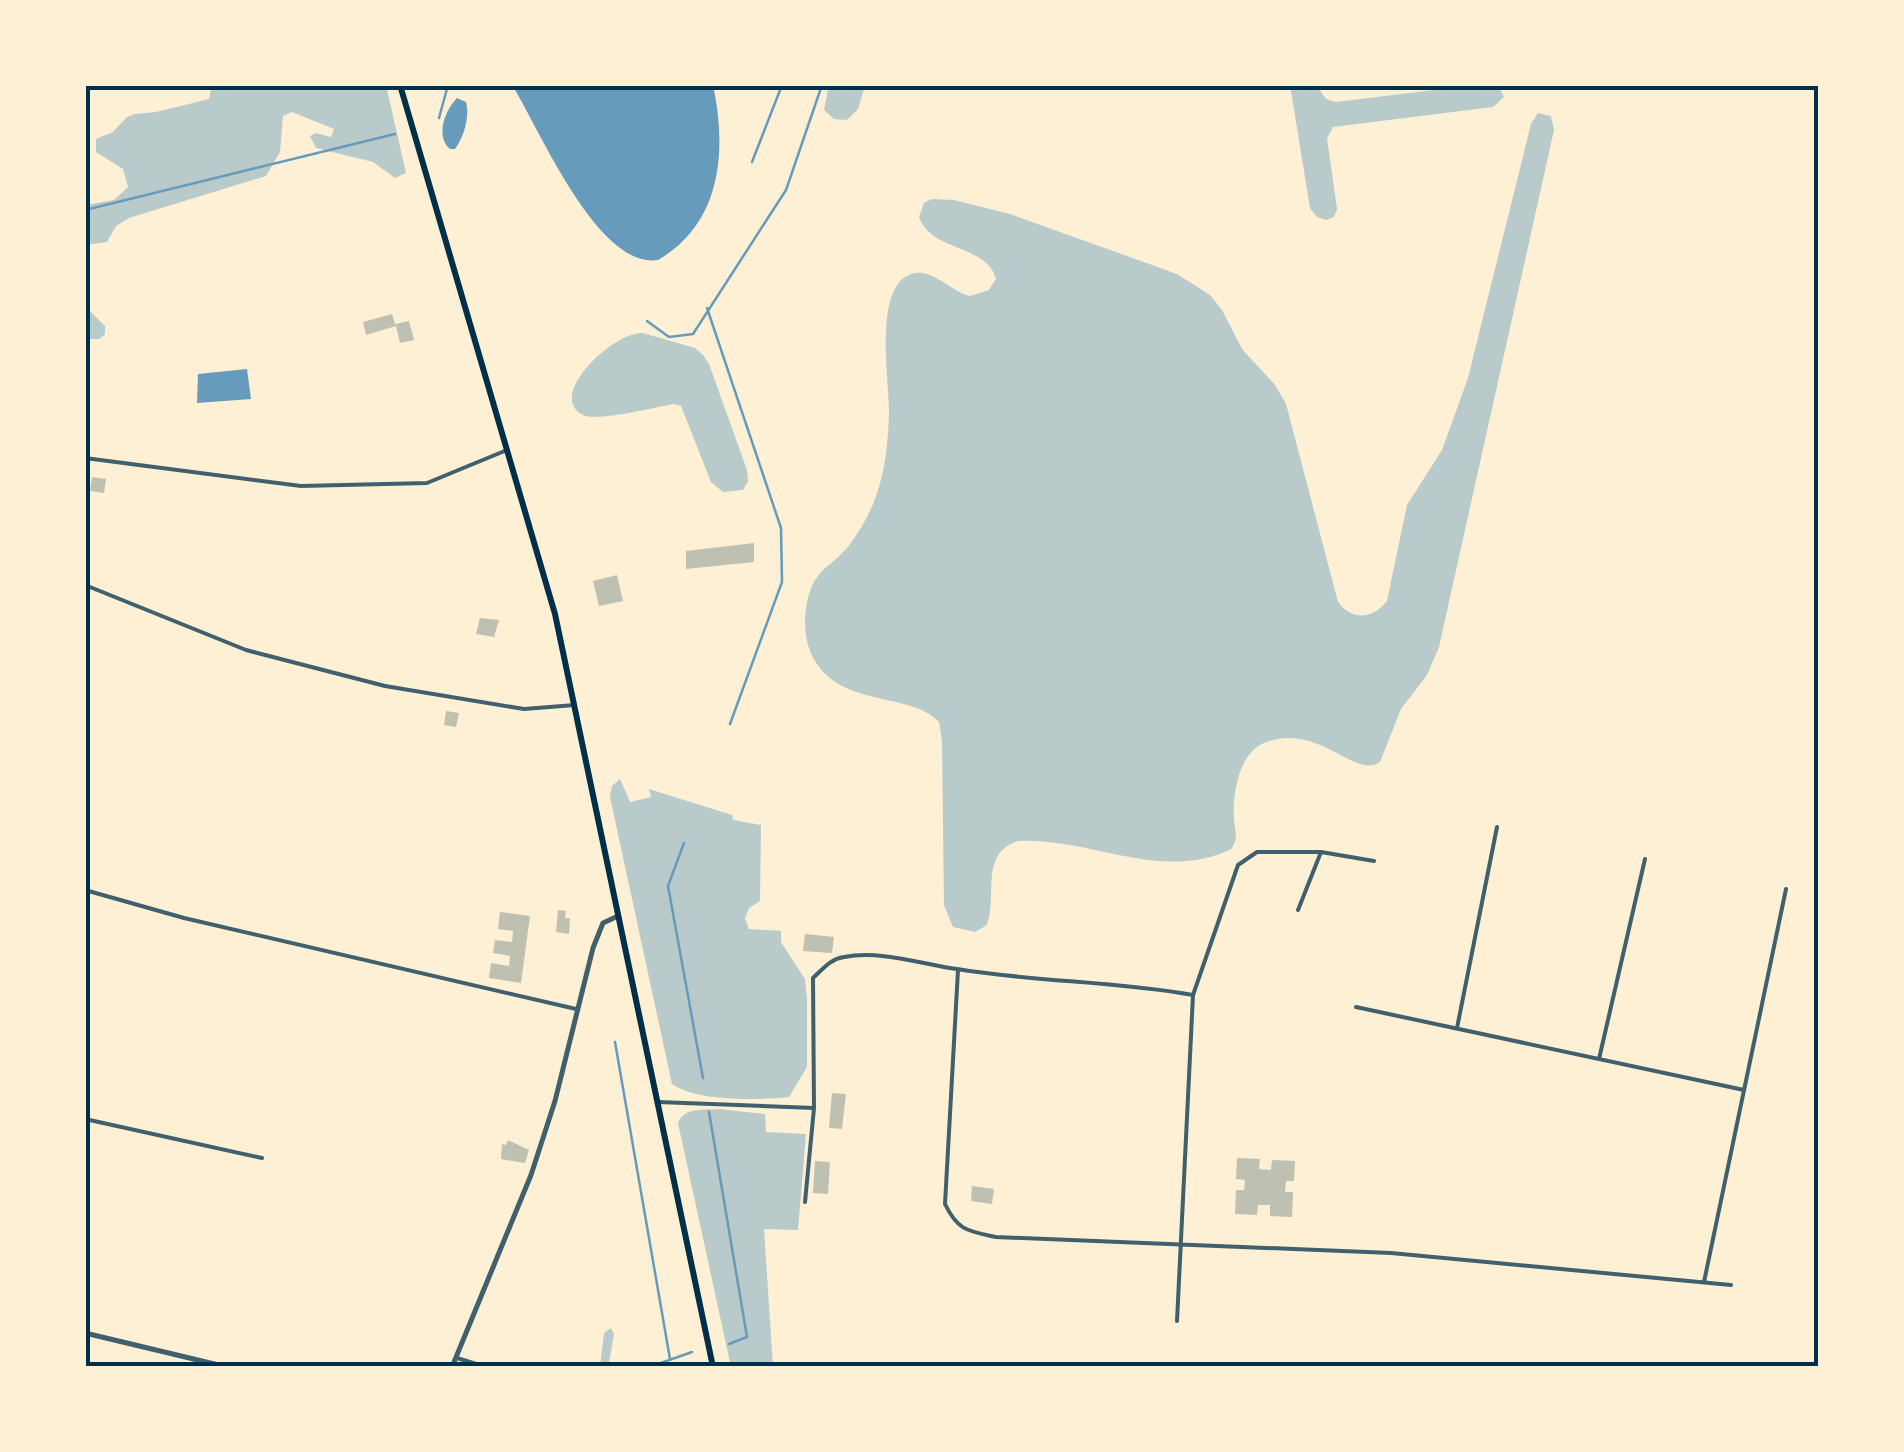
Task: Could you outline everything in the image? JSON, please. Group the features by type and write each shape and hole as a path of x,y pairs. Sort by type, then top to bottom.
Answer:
{"main road":[{"path":"400,85 555,614 713,1367"}],"street":[{"path":"85,458 302,486 427,484 507,450"},
{"path":"85,585 246,650 384,686 524,709 575,705"},
{"path":"1456,1028 1497,827"},
{"path":"1177,1321 1193,995 1238,866 1257,852 1321,852 1374,861"},
{"path":"1298,910 1321,852"},
{"path":"1599,1058 1645,859"},
{"path":"1704,1282 1786,889"},
{"path":"85,890 184,918 576,1009"},
{"path":"452,1367 532,1175 602,923 620,915"},
{"path":"805,1202 814,1108 813,978 827,964 842,957 872,956 958,970 1150,987 1193,995"},
{"path":"958,970 945,1204 954,1222 966,1230 996,1237 1391,1254 1731,1285"},
{"path":"1356,1006 1744,1090"},
{"path":"658,1102 814,1108"},
{"path":"85,1120 262,1158"},
{"path":"85,1333 228,1367"},
{"path":"458,1358 486,1367"}],"shaded area":[{"path":"212,85 386,85 406,173 395,178 373,162 316,148 310,136 316,133 331,137 334,129 292,112 283,116 280,152 266,176 129,218 116,226 107,242 85,245 85,205 114,200 128,187 123,169 96,152 96,139 113,132 135,114 209,99"},
{"path":"829,85 865,85 858,109 847,120 834,119 824,110"},
{"path":"1290,85 1316,85 1326,99 1336,102 1475,85 1498,85 1504,97 1493,107 1333,127 1327,138 1337,209 1334,217 1326,220 1310,208"},
{"path":"1538,113 1551,116 1554,130 1439,647 1427,675 1401,709 1380,762 1359,764 1301,739 1264,743 1248,756 1239,776 1234,809 1236,838 1231,849 1179,862 1072,845 1018,841 998,855 994,865 987,925 975,932 953,927 944,905 939,722 926,712 836,682 821,670 810,651 805,620 811,588 859,532 881,481 889,414 886,335 893,294 901,280 915,273 929,275 970,296 989,290 996,279 982,259 946,243 925,228 919,217 924,203 932,199 954,200 1010,214 1177,274 1210,295 1242,349 1275,385 1286,404 1338,602 1356,615 1369,614 1387,601 1407,505 1442,450 1468,378 1531,124"},
{"path":"85,306 105,326 105,334 99,339 85,339"},
{"path":"643,333 695,348 709,364 747,470 748,481 743,490 723,492 711,482 681,406 590,417 573,406 572,394 588,366 616,342"},
{"path":"620,779 630,802 651,797 649,789 732,815 733,820 761,825 760,901 749,908 745,918 749,929 781,931 781,942 805,979 807,1067 789,1097 713,1097 672,1084 610,797 612,786"},
{"path":"719,1109 765,1114 766,1132 806,1134 798,1230 764,1229 773,1367 731,1367 678,1123 690,1112"},
{"path":"611,1328 614,1334 609,1363 600,1367 604,1333"}],"water":[{"path":"512,85 713,85 719,159 715,183 696,226 658,260 636,257 614,243 572,192"},
{"path":"457,98 466,102 467,120 458,144 450,149 442,130"},
{"path":"247,369 251,399 197,403 198,374"}],"building":[{"path":"392,314 395,324 409,321 414,340 400,343 396,326 366,335 363,322"},
{"path":"92,477 106,479 104,493 90,491"},
{"path":"754,543 754,562 686,569 686,551"},
{"path":"617,575 623,601 599,606 593,581"},
{"path":"480,618 499,620 494,637 476,634"},
{"path":"446,711 459,713 456,727 444,725"},
{"path":"558,910 566,911 565,918 570,918 569,934 556,932"},
{"path":"500,912 530,916 521,983 489,978 491,963 509,966 510,956 493,953 495,940 512,942 513,931 498,929"},
{"path":"805,934 834,937 832,953 803,951"},
{"path":"832,1093 846,1094 842,1129 829,1128"},
{"path":"508,1140 529,1150 525,1163 501,1159 502,1144 506,1145"},
{"path":"1237,1158 1260,1159 1259,1169 1271,1170 1272,1160 1295,1161 1294,1181 1286,1181 1285,1192 1293,1192 1292,1217 1270,1216 1270,1205 1258,1205 1257,1215 1235,1214 1236,1190 1244,1190 1245,1180 1236,1179"},
{"path":"815,1161 830,1162 828,1194 813,1193"},
{"path":"972,1186 994,1189 992,1204 971,1201"}],"waterway":[{"path":"439,118 448,85"},
{"path":"752,162 782,85"},
{"path":"647,321 669,337 693,334 786,190 822,85"},
{"path":"85,210 395,134"},
{"path":"707,308 781,528 782,582 730,724"},
{"path":"684,843 668,886 703,1078"},
{"path":"615,1042 670,1359"},
{"path":"709,1112 747,1337 729,1344"},
{"path":"659,1367 658,1364 692,1352"}]}
